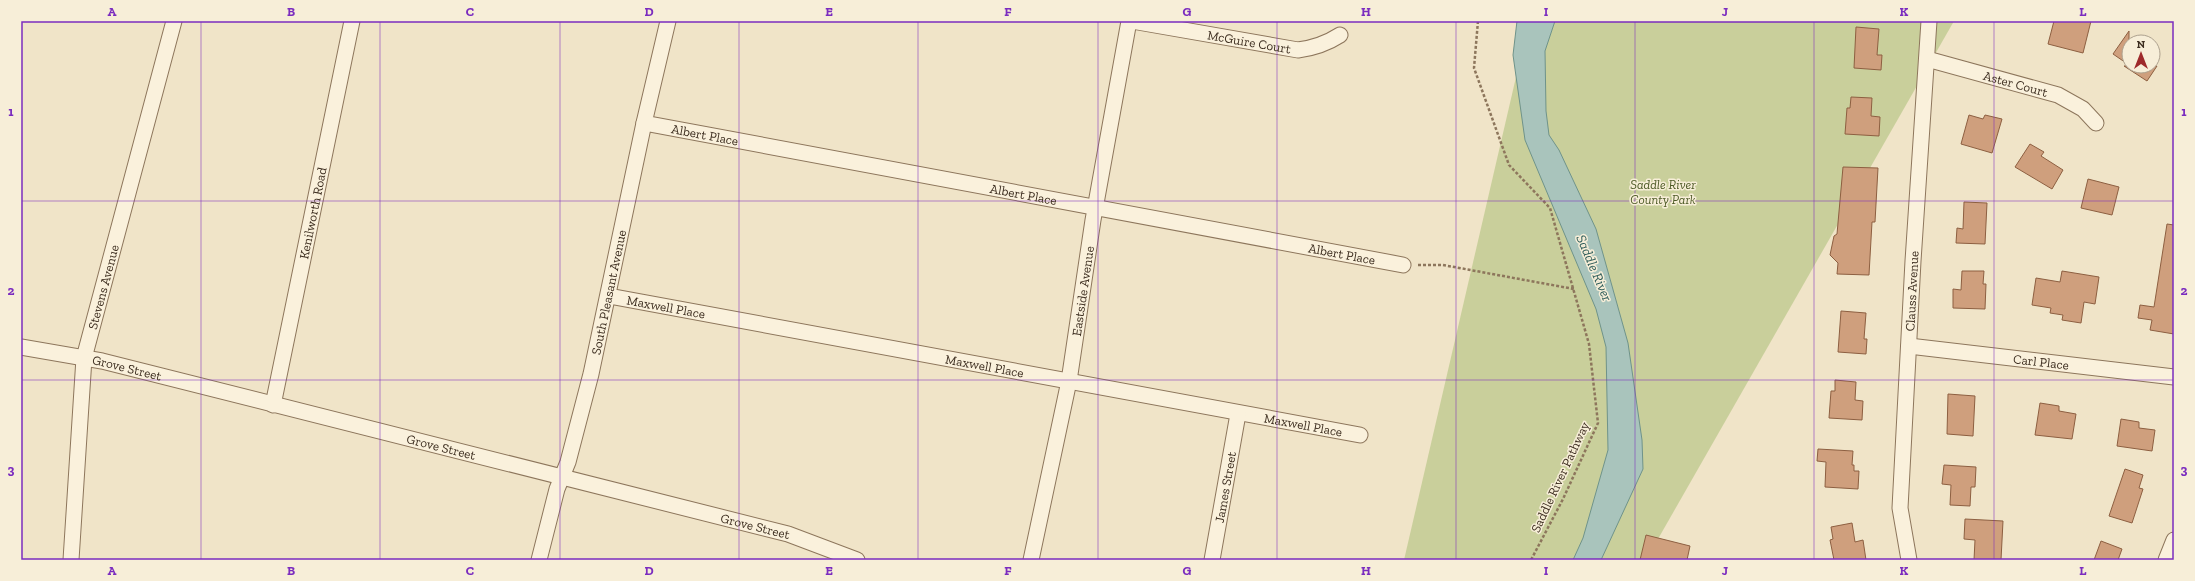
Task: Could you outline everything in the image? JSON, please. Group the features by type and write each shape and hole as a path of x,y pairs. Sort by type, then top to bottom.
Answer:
{"street":[{"name":"Stevens Avenue","path":"71,560 84,358 174,21"},
{"name":"Kenilworth Road","path":"273,404 352,21"},
{"name":"South Pleasant Avenue","path":"539,560 562,477 568,462 609,296 644,122 668,21"},
{"name":"Eastside Avenue","path":"1031,560 1069,381 1095,209 1129,21"},
{"name":"McGuire Court","path":"1132,21 1298,50 1313,49 1327,44 1340,35"},
{"name":"Clauss Avenue","path":"1909,560 1900,508 1929,21"},
{"name":"Aster Court","path":"1927,59 2058,95 2083,109 2096,123"},
{"name":"Albert Place","path":"644,122 1095,209 1403,265"},
{"name":"Maxwell Place","path":"609,296 1069,381 1238,414 1360,435"},
{"name":"Carl Place","path":"1909,346 2174,377"},
{"name":"Grove Street","path":"21,347 84,358 273,404 788,534 857,560"},
{"name":"James Street","path":"1212,560 1238,414"},
{"path":"2166,560 2174,540"}],"path":[{"name":"Saddle River Pathway","path":"1478,21 1474,68 1509,165 1550,208 1589,344 1598,422 1563,499 1531,560"},
{"path":"1403,265 1443,264 1574,289"}],"green space":[{"name":"Saddle River County Park","path":"1529,21 1954,21 1646,560 1404,560"}],"water":[{"name":"Saddle River","path":"1517,21 1555,21 1545,51 1546,111 1549,135 1559,150 1596,229 1628,343 1642,440 1643,469 1601,560 1573,560 1583,538 1608,450 1606,347 1596,309 1525,140 1513,55"}],"building":[{"path":"2054,21 2091,21 2083,53 2048,44"},
{"path":"1856,27 1879,29 1877,55 1882,55 1881,70 1854,68"},
{"path":"2121,42 2121,60 2113,54"},
{"path":"2136,74 2152,74 2147,81"},
{"path":"1851,97 1872,98 1871,116 1880,117 1879,136 1845,134 1847,108 1850,108"},
{"path":"1969,115 1983,119 1985,115 2002,119 1992,153 1961,144"},
{"path":"2030,144 2044,152 2041,156 2063,170 2052,189 2015,167"},
{"path":"1843,167 1878,168 1875,222 1872,222 1869,275 1837,274 1838,263 1830,255 1834,236 1837,234"},
{"path":"2088,179 2119,187 2112,215 2081,208"},
{"path":"1964,202 1987,203 1985,244 1956,243 1957,228 1963,229"},
{"path":"2167,224 2174,225 2174,334 2150,330 2152,320 2138,318 2140,305 2154,307"},
{"path":"1962,271 1984,271 1983,284 1986,284 1985,309 1953,308 1953,289 1961,290"},
{"path":"2062,271 2099,277 2095,304 2084,302 2081,323 2062,320 2063,315 2050,313 2051,308 2032,305 2036,278 2060,282"},
{"path":"1841,311 1866,313 1864,339 1867,339 1866,354 1838,352"},
{"path":"1835,380 1856,382 1855,400 1863,401 1862,420 1829,418 1831,391 1835,391"},
{"path":"1948,394 1975,396 1973,436 1947,434"},
{"path":"2040,403 2059,406 2059,411 2076,414 2072,439 2035,435"},
{"path":"2121,419 2139,422 2139,428 2155,430 2152,451 2117,446"},
{"path":"1818,449 1853,451 1852,465 1854,465 1854,471 1859,471 1858,489 1825,487 1826,462 1817,461"},
{"path":"1944,465 1976,467 1975,487 1971,487 1970,506 1950,505 1951,485 1942,484"},
{"path":"2125,469 2143,475 2139,488 2143,489 2132,523 2109,516"},
{"path":"1965,519 2003,521 2001,560 1974,560 1975,540 1964,539"},
{"path":"1852,523 1855,542 1863,540 1866,560 1834,560 1830,540 1833,539 1831,527"},
{"path":"1646,535 1690,546 1687,560 1640,560"},
{"path":"2101,541 2122,549 2118,560 2094,560"}]}
